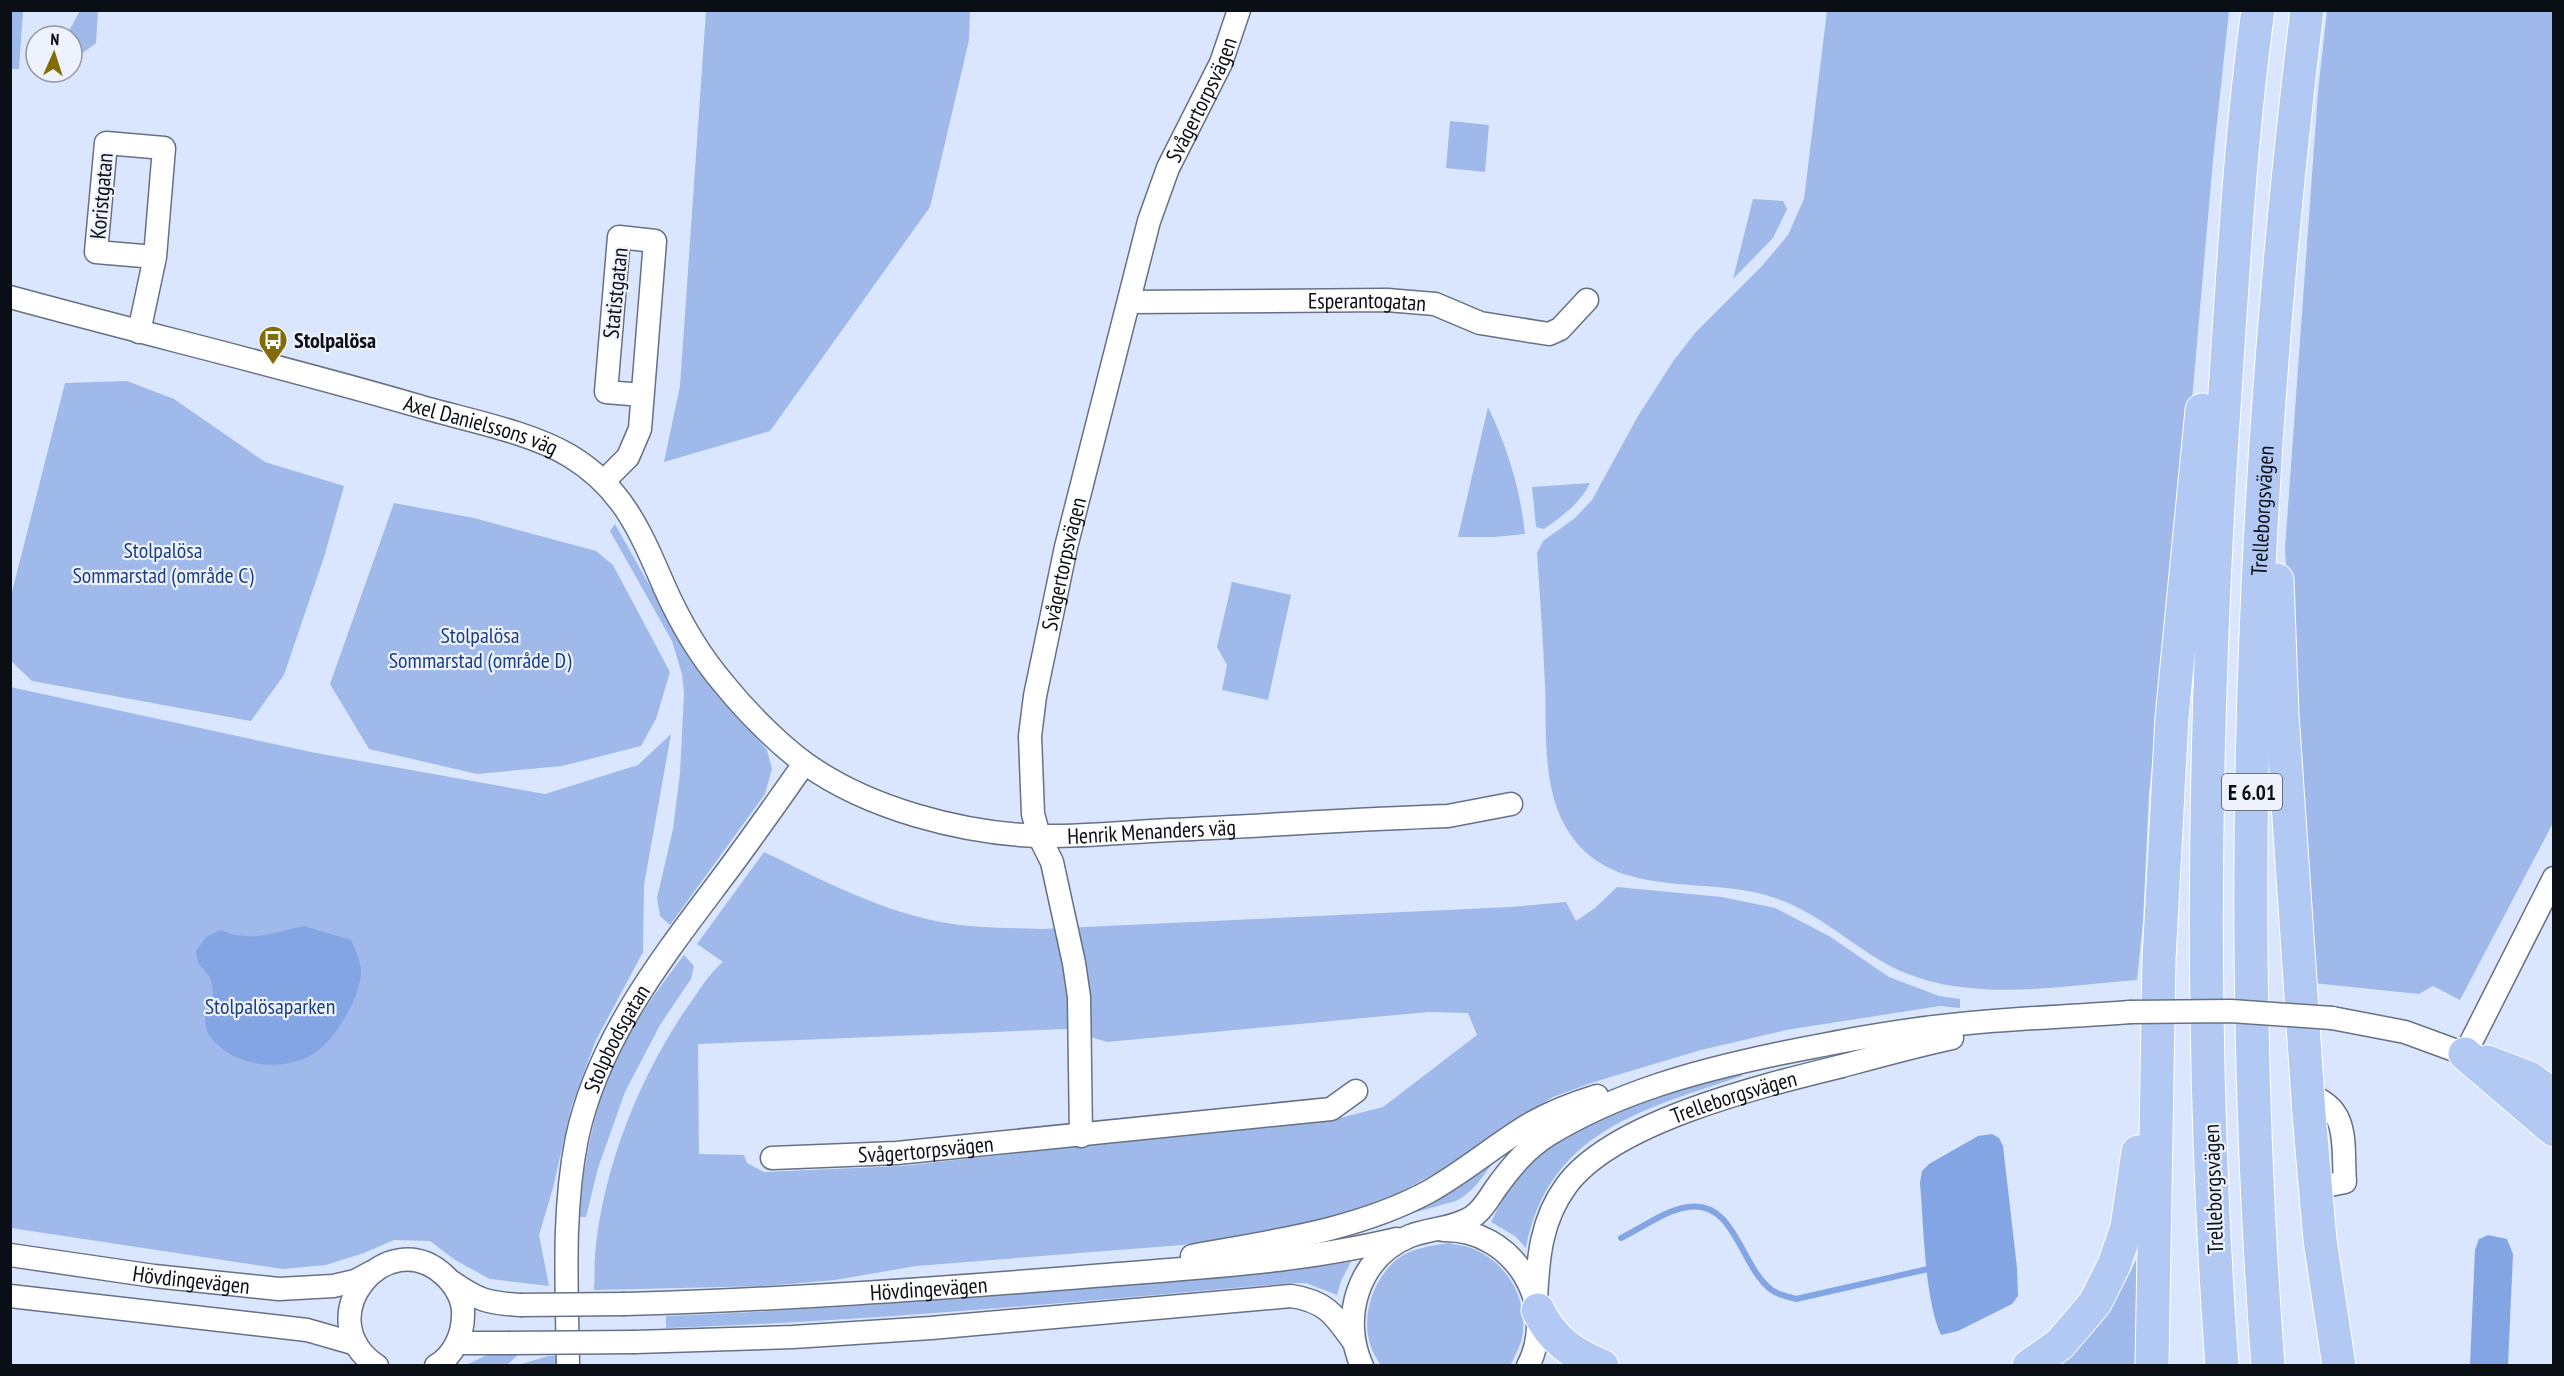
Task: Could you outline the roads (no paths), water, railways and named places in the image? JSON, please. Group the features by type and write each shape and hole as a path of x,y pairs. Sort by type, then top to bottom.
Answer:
{"highway":[{"name":"Trelleborgsvägen","path":"2222,1365 2208,1067 2206,857 2209,659 2241,155 2258,10"},
{"name":"Trelleborgsvägen","path":"2268,1365 2253,1071 2251,820 2254,642 2262,483 2307,10"},
{"path":"2152,1365 2159,959 2172,717 2216,260 2226,201 2241,155"},
{"path":"2274,348 2281,418 2277,571 2282,714 2315,1188 2320,1240 2339,1365"},
{"path":"2029,1365 2060,1344 2095,1304 2114,1265 2127,1227 2142,1126 2159,959"},
{"path":"2466,1054 2529,1078 2553,1096"},
{"path":"2466,1054 2553,1130"},
{"path":"2320,1240 2349,1365"},
{"path":"1537,1304 1544,1323 1558,1341 1586,1359 1602,1365"}],"street":[{"name":"Svågertorpsvägen","path":"1081,1136 1079,997 1074,963 1052,862 1039,836 1033,814 1030,736 1035,696 1066,547 1149,221 1168,168 1221,63 1239,10"},
{"name":"Koristgatan","path":"139,332 155,257 164,148 106,143 96,252 155,257"},
{"name":"Statistgatan","path":"604,482 628,457 640,429 655,241 619,237 606,392 642,395"},
{"name":"Axel Danielssons väg","path":"10,297 308,374 520,434 567,454 604,482 626,510 648,544 670,598 690,635 722,682 804,764"},
{"name":"Esperantogatan","path":"1129,302 1387,300 1435,304 1480,323 1549,334 1560,329 1587,300"},
{"name":"Henrik Menanders väg","path":"804,764 870,798 938,822 987,831 1039,836 1448,816 1511,804"},
{"name":"Stolpbodsgatan","path":"568,1365 567,1259 570,1195 577,1137 594,1079 621,1023 645,984 804,764"},
{"path":"2466,1054 2553,878"},
{"name":"Trelleborgsvägen","path":"1435,1230 1460,1223 1475,1215 1519,1158 1532,1145 1575,1120 1608,1105 1671,1079 1780,1053 1878,1035 1943,1026 2130,1012 2231,1011 2332,1018 2405,1032 2466,1054"},
{"name":"Trelleborgsvägen","path":"1528,1365 1536,1342 1541,1242 1556,1202 1582,1167 1623,1139 1688,1112 1758,1088 1939,1041 2038,1019"},
{"path":"1084,1276 1274,1242 1356,1221 1395,1208 1428,1191 1531,1123 1554,1112 1610,1092 1671,1079"},
{"name":"Svågertorpsvägen","path":"772,1158 897,1153 1331,1109 1356,1091"},
{"path":"1435,1230 1464,1231 1479,1235 1504,1250 1524,1272 1537,1304"},
{"name":"Hövdingevägen","path":"10,1255 154,1276 279,1289 333,1286 355,1281 387,1263 404,1260 421,1262 437,1269 477,1299 497,1304 625,1304 768,1300 1278,1262 1342,1252 1435,1230"},
{"path":"1357,1356 1352,1323 1353,1304 1359,1287 1368,1270 1379,1257 1410,1236"},
{"name":"Hövdingevägen","path":"368,1359 350,1325 350,1305 362,1281 372,1272"},
{"path":"438,1365 458,1343 463,1327 463,1311 459,1295 450,1281"},
{"name":"Hövdingevägen","path":"10,1296 307,1330 368,1359"},
{"name":"Hövdingevägen","path":"458,1343 634,1342 794,1337 932,1328 1291,1296 1323,1305 1357,1356"}],"waterway":[{"path":"1621,1238 1671,1212 1688,1207 1703,1207 1716,1213 1726,1222 1758,1275 1770,1289 1796,1299 1928,1269"}],"place":[{"name":"Stolpalösa","path":"273,366"}],"park label":[{"name":"Stolpalösa Sommarstad (område C)","path":"163,562"},
{"name":"Stolpalösa Sommarstad (område D)","path":"480,648"},
{"name":"Stolpalösaparken","path":"270,1006"}]}
